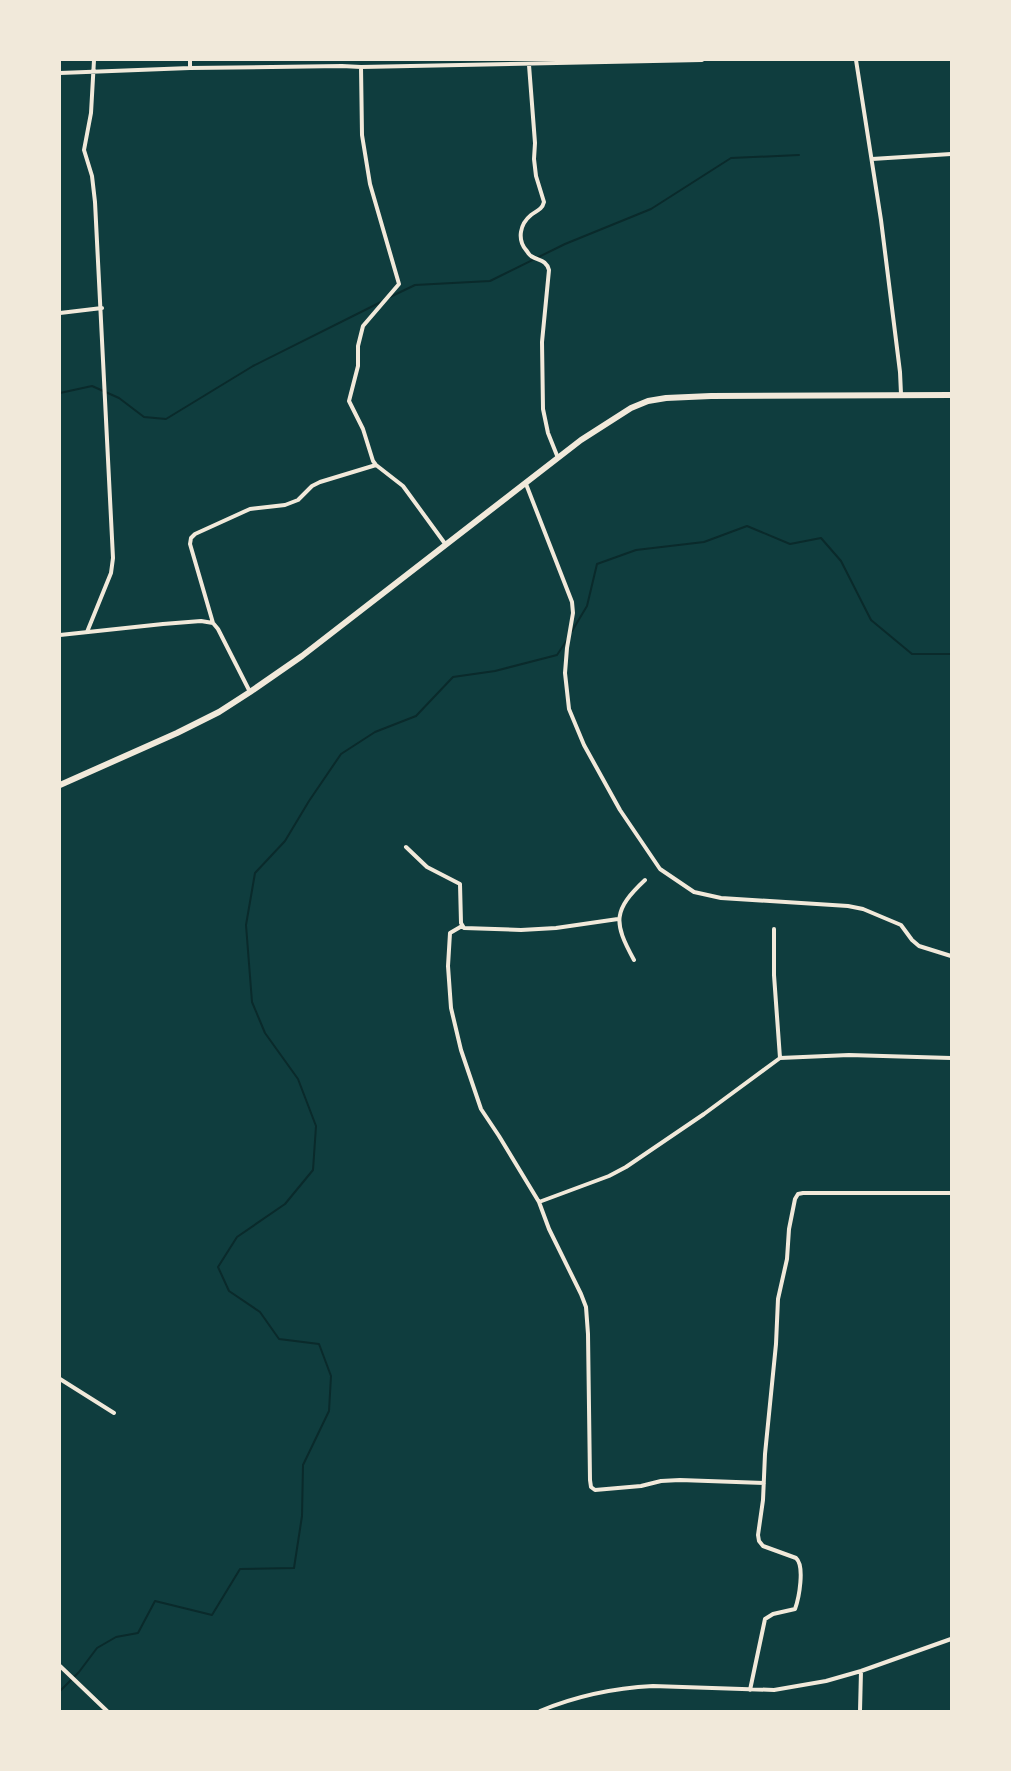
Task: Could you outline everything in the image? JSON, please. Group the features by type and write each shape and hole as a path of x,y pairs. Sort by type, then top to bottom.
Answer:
{"highway":[{"path":"60,785 177,733 219,712 250,692 302,656 581,440 631,408 657,400 711,396 951,394"}],"street":[{"path":"87,632 111,573 113,558 102,308 92,176 84,150 91,113 94,60"},
{"path":"190,60 190,68"},
{"path":"342,60 342,66"},
{"path":"60,73 190,68 361,67 702,60"},
{"path":"856,60 859,67 887,263 901,394"},
{"path":"526,63 535,144 536,176 544,202 539,211 532,214 526,220 520,233 523,247 531,256 544,261 549,270 542,342 542,409 548,433 558,458"},
{"path":"361,67 362,135 370,184 399,284 363,326 358,346 358,366 349,401 363,429 376,465 403,486 446,545"},
{"path":"872,159 951,154"},
{"path":"60,313 102,308"},
{"path":"250,692 218,629 213,623 190,544 191,538 195,534 250,509 285,506 298,500 320,482 376,465"},
{"path":"526,484 572,602 573,613 565,673 569,709 584,745 620,810 660,869 694,892 721,898 848,906 864,909 901,924 912,940 920,946 951,956"},
{"path":"60,635 201,621 213,623"},
{"path":"406,847 426,867 460,884 462,926"},
{"path":"634,960 624,942 618,919 628,896 645,880"},
{"path":"618,919 556,928 521,930 462,926 450,933 448,966 451,1008 461,1050 481,1109 539,1202 549,1229 586,1307 591,1487 595,1490 604,1490 680,1480 764,1483"},
{"path":"774,929 774,975 780,1058"},
{"path":"539,1202 609,1176 626,1167 704,1114 780,1058 849,1055 951,1058"},
{"path":"750,1690 765,1619 773,1614 795,1608 802,1569 800,1562 796,1558 763,1546 759,1541 758,1535 764,1483 778,1299 787,1259 789,1230 795,1199 798,1194 803,1193 951,1193"},
{"path":"60,1379 114,1413"},
{"path":"540,1711 565,1700 581,1696 637,1687 774,1690 826,1681 861,1671 951,1639"},
{"path":"60,1666 107,1711"},
{"path":"860,1711 861,1671"}],"waterway":[{"path":"390,297 415,285 490,281 565,244 651,209 731,158 799,155"},
{"path":"60,393 92,386 119,398 144,417 166,419 253,366 383,301"},
{"path":"572,631 587,606 597,564 636,550 704,542 747,526 790,544 821,538 841,561 871,620 912,654 951,654"},
{"path":"60,1691 79,1672 97,1648 116,1637 138,1633 155,1601 212,1615 240,1569 294,1568 302,1516 303,1465 329,1411 331,1376 319,1344 279,1339 260,1312 229,1291 218,1267 237,1237 285,1204 313,1170 316,1126 298,1079 265,1033 252,1002 246,925 255,873 285,841 341,754 375,732 416,716 453,677 495,671 557,655 567,640"}]}
